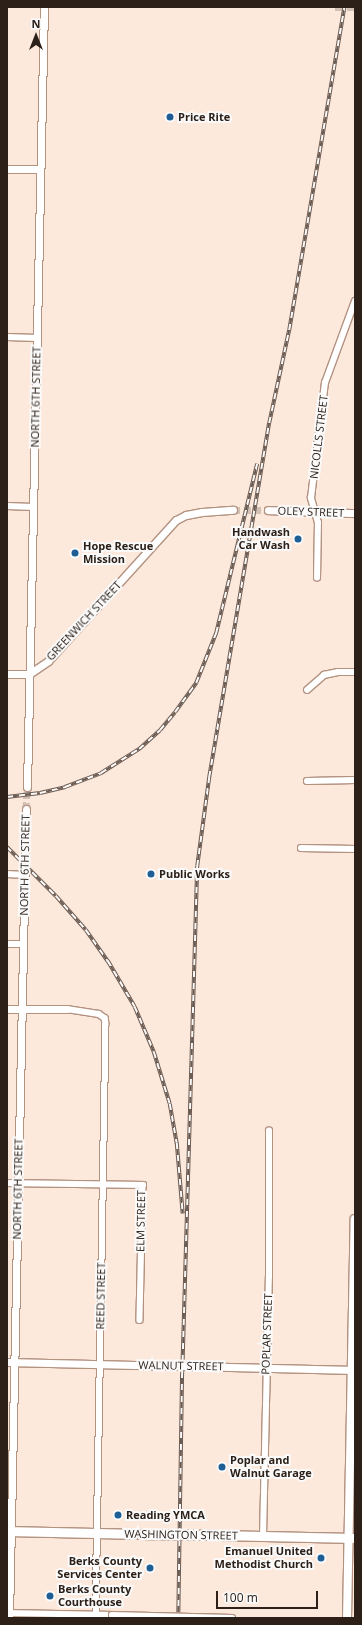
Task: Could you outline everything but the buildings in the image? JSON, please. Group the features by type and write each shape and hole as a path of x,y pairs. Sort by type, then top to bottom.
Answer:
{"main road":[{"path":"347,1618 352,1538 355,1219"},
{"name":"WASHINGTON STREET","path":"9,1531 352,1538"}],"street":[{"name":"NORTH 6TH STREET","path":"27,787 44,7"},
{"path":"7,168 40,169"},
{"name":"NICOLLS STREET","path":"317,578 318,523 311,498 325,383 355,301"},
{"path":"7,337 37,338"},
{"path":"7,506 33,507"},
{"name":"GREENWICH STREET","path":"29,674 48,661 176,520 186,515 202,512 233,510"},
{"name":"OLEY STREET","path":"268,510 355,513"},
{"path":"307,690 324,675 338,672 355,672"},
{"path":"7,674 29,674"},
{"path":"307,780 355,780"},
{"name":"NORTH 6TH STREET","path":"8,1615 11,1362 18,1183 26,809"},
{"path":"301,848 355,849"},
{"path":"7,874 25,875"},
{"path":"7,944 23,944"},
{"path":"7,1009 67,1009"},
{"name":"REED STREET","path":"67,1009 99,1014 105,1018 106,1024 96,1614"},
{"name":"POPLAR STREET","path":"263,1536 267,1368 269,1131"},
{"name":"ELM STREET","path":"7,1183 143,1185 140,1320"},
{"name":"WALNUT STREET","path":"11,1362 354,1370"},
{"path":"8,1615 96,1614 232,1618"}],"tunnel":[{"path":"335,7 355,7"},
{"path":"233,510 268,510"},
{"path":"26,809 27,787"}],"railway":[{"path":"178,1618 182,1373 197,866 209,777 269,423 289,330 344,7"},
{"path":"7,797 40,793 65,787 101,773 139,749 160,730 175,712 196,683 216,633 257,464"},
{"path":"7,847 56,896 86,930 108,961 135,1007 154,1052 170,1104 177,1143 183,1214"}],"place":[{"name":"Price Rite","path":"170,117"},
{"name":"Handwash Car Wash","path":"298,539"},
{"name":"Hope Rescue Mission","path":"75,553"},
{"name":"Public Works","path":"151,874"},
{"name":"Poplar and Walnut Garage","path":"222,1467"},
{"name":"Reading YMCA","path":"118,1515"},
{"name":"Emanuel United Methodist Church","path":"321,1558"},
{"name":"Berks County Services Center","path":"150,1568"},
{"name":"Berks County Courthouse","path":"50,1596"}]}
